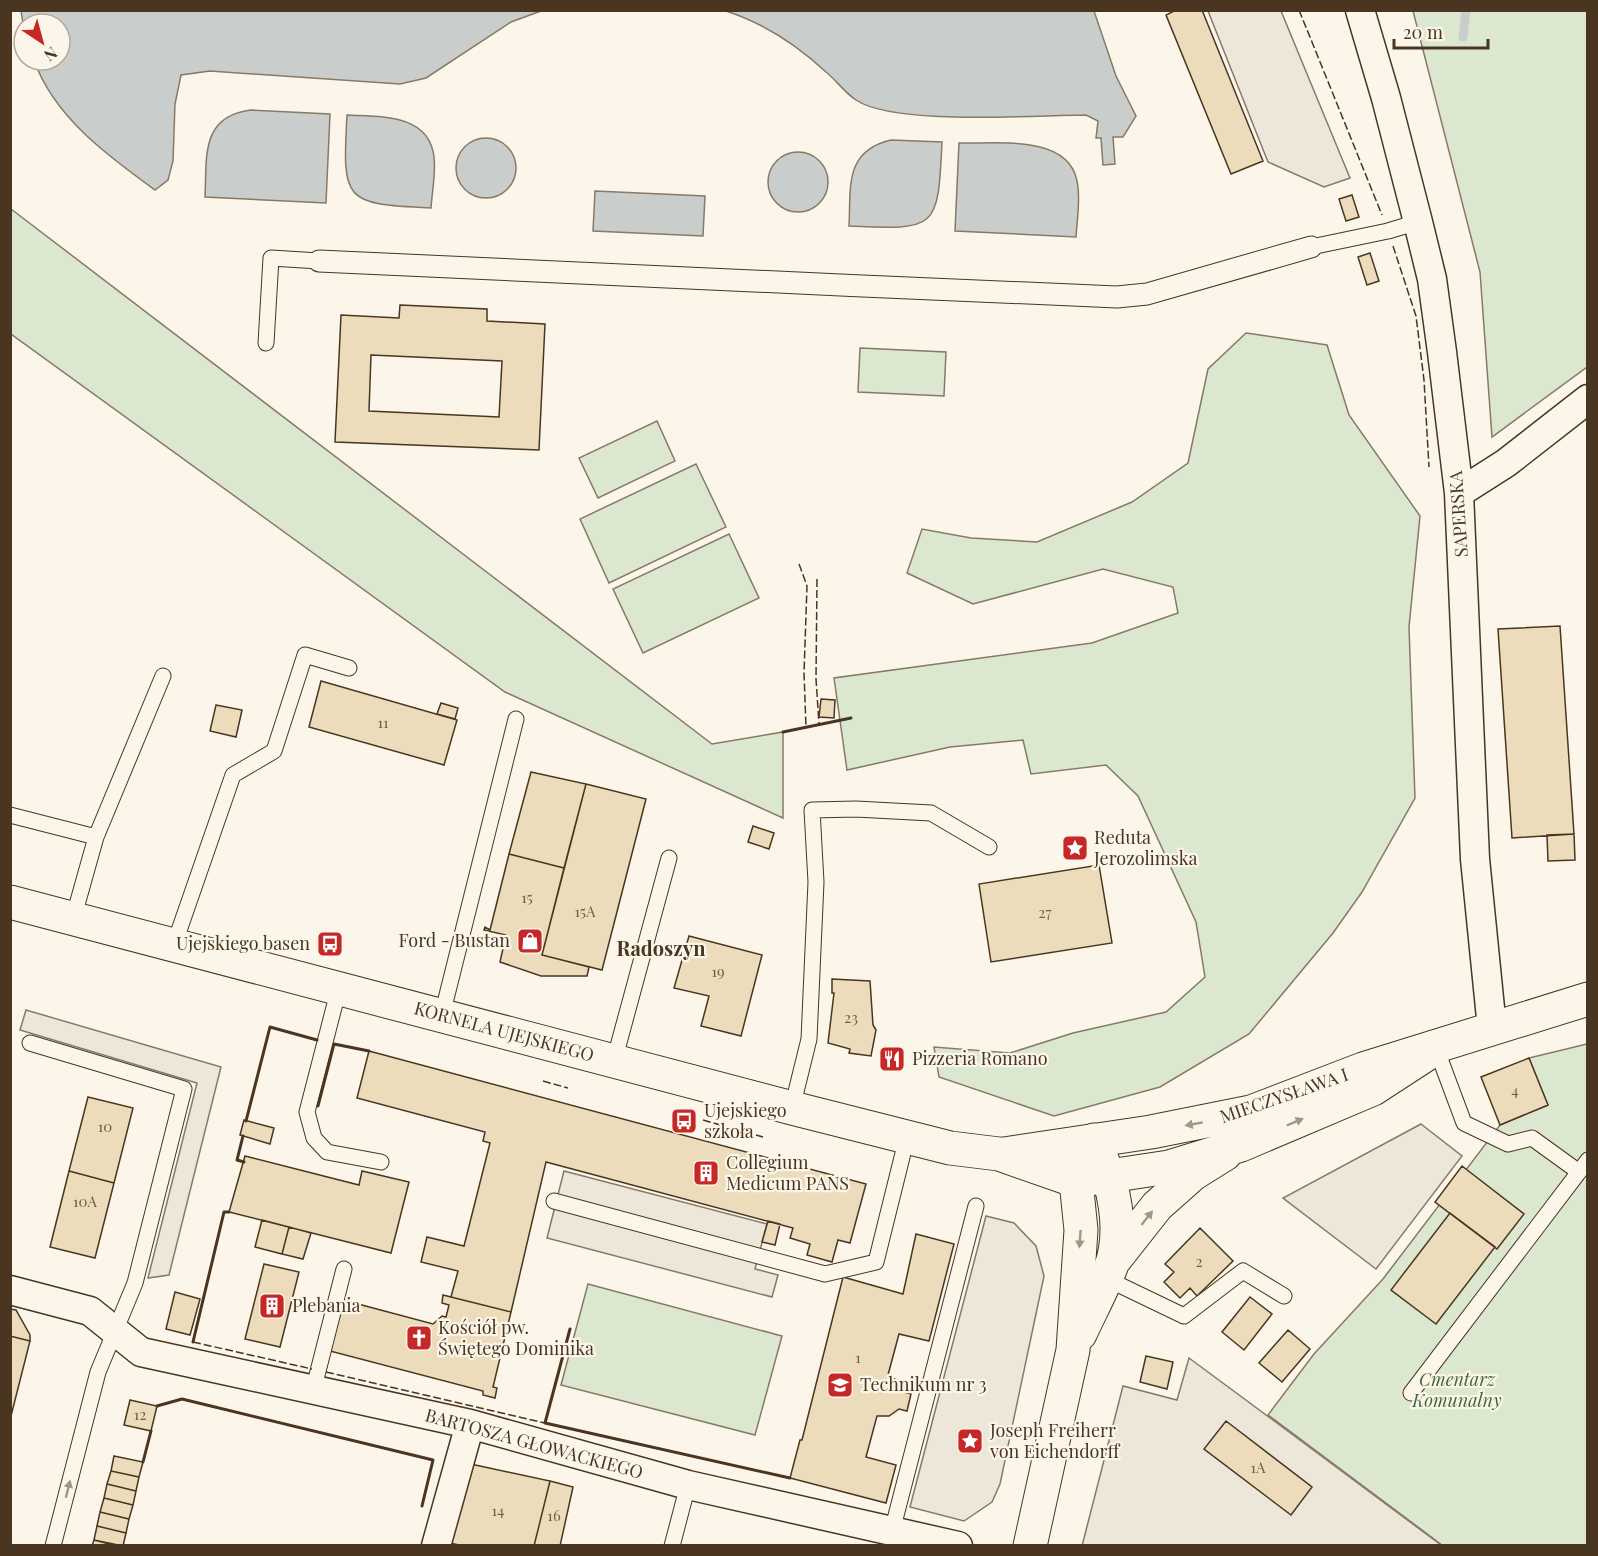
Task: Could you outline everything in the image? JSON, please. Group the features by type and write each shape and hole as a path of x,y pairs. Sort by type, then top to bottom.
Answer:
{"main road":[{"name":"KORNELA UJEJSKIEGO","path":"10,902 792,1108 950,1148 999,1154 1076,1181 1111,1178"},
{"name":"MIECZYSŁAWA I","path":"1094,1140 1201,1123 1251,1112 1363,1069 1587,999"},
{"name":"MIECZYSŁAWA I","path":"1111,1178 1169,1167 1241,1144 1373,1089 1436,1048"},
{"name":"KORNELA UJEJSKIEGO","path":"999,1154 1094,1140"},
{"path":"1094,1140 1111,1178 1117,1221 1108,1271"},
{"path":"1030,1545 1073,1350 1081,1230 1076,1181 1094,1140"},
{"path":"1073,1350 1108,1271 1157,1206 1193,1174 1241,1144"}],"street":[{"name":"SAPERSKA","path":"1360,10 1386,98 1432,279 1459,493 1475,859 1492,1028"},
{"path":"319,261 603,276 711,278 1117,297 1147,294 1311,247"},
{"path":"1459,493 1506,463 1587,399"},
{"name":"BARTOSZA GŁOWACKIEGO","path":"10,1290 90,1311 141,1352 470,1424 688,1485 958,1545"},
{"path":"436,1545 470,1424"}],"lane":[{"path":"1311,247 1388,231 1418,222"},
{"path":"266,343 271,258 319,261"},
{"path":"174,945 233,775 274,751 305,656 349,668"},
{"path":"74,919 96,837 163,676"},
{"path":"442,1015 516,719"},
{"path":"792,1108 809,1039 816,882 813,810 856,809 931,813 989,847"},
{"path":"10,815 96,837"},
{"path":"614,1060 669,858"},
{"path":"339,988 307,1112 314,1138 327,1152 381,1162"},
{"path":"30,1043 184,1089 135,1283 98,1372 53,1545"},
{"path":"1411,1393 1583,1166 1532,1138 1508,1144 1464,1123 1436,1048"},
{"path":"554,1202 825,1274 876,1262 907,1137"},
{"path":"892,1531 976,1206"},
{"path":"313,1391 344,1269"},
{"path":"1108,1271 1184,1317 1243,1271 1284,1296"},
{"path":"672,1545 688,1485"}],"green space":[{"path":"1413,11 1587,11 1587,367 1492,437 1480,272"},
{"path":"11,209 712,744 783,732 783,818 505,692 11,334"},
{"path":"1246,333 1327,345 1349,415 1420,516 1409,627 1415,798 1362,892 1333,933 1249,1034 1160,1087 1054,1116 939,1077 934,1047 1010,1053 1073,1033 1166,1012 1205,977 1196,922 1138,796 1106,765 1031,774 1023,740 950,747 847,770 834,678 1092,643 1178,613 1173,587 1103,569 973,604 907,573 922,529 971,538 1037,542 1132,502 1188,463 1208,369"},
{"path":"860,348 946,352 944,396 858,392"},
{"path":"657,421 675,461 598,498 579,458"},
{"path":"696,464 726,527 609,583 580,519"},
{"path":"729,534 759,598 643,653 613,589"},
{"name":"Cmentarz Komunalny","path":"1587,1044 1587,1545 1442,1545 1268,1415 1314,1354 1383,1279 1500,1125 1548,1105 1529,1058"},
{"path":"588,1284 782,1336 755,1435 561,1385"}],"shaded area":[{"path":"21,10 541,11 511,22 426,78 400,84 210,71 181,75 175,104 173,161 168,180 155,190 84,134 55,100 43,81 39,72 72,72 72,12 21,12"},
{"path":"726,11 1094,11 1116,76 1136,116 1123,137 1113,137 1115,164 1103,165 1101,138 1096,138 1098,121 1086,115 932,116 875,108 852,97 830,75 792,44 753,22"},
{"path":"1208,11 1281,11 1350,178 1324,187 1268,162"},
{"path":"251,110 330,114 326,203 205,197 207,154 215,130 234,114"},
{"path":"347,115 401,120 423,132 430,143 434,157 431,208 380,204 365,200 354,193 348,182 346,166"},
{"path":"486,138 503,143 511,151 516,168 511,185 503,193 486,198 469,193 461,185 456,168 461,151 469,143"},
{"path":"891,140 942,142 938,193 934,208 927,218 916,224 900,227 849,226 853,172 865,153 876,145"},
{"path":"959,143 1028,145 1060,155 1071,166 1077,181 1079,201 1076,237 955,231"},
{"path":"798,152 815,157 823,165 828,182 823,199 815,207 798,212 781,207 773,199 768,182 773,165 781,157"},
{"path":"595,191 705,196 703,236 593,231"},
{"path":"26,1010 221,1067 169,1275 148,1278 197,1083 20,1030"},
{"path":"1421,1124 1462,1156 1376,1269 1283,1198"},
{"path":"564,1171 767,1224 755,1269 778,1275 772,1297 547,1238"},
{"path":"986,1216 1014,1223 1036,1246 1044,1276 1000,1484 992,1502 964,1521 910,1507"},
{"path":"1189,1358 1441,1545 1082,1546 1123,1386 1177,1400"}],"building":[{"path":"1176,10 1202,10 1263,161 1231,174 1166,15"},
{"path":"1352,195 1359,217 1346,221 1339,199"},
{"path":"1370,253 1379,281 1367,285 1358,257"},
{"path":"400,305 487,309 487,321 545,324 539,450 335,442 341,315 399,318","holes":["371,355 502,361 499,417 369,411"]},
{"path":"1560,626 1574,834 1512,838 1498,629"},
{"path":"321,681 457,720 444,765 309,727"},
{"path":"821,699 835,700 834,718 819,717"},
{"path":"441,703 458,708 455,719 437,714"},
{"path":"216,705 242,710 236,737 210,731"},
{"path":"531,772 586,784 564,868 509,854"},
{"path":"586,784 646,799 602,970 542,955"},
{"path":"753,826 774,833 769,849 748,842"},
{"path":"1574,834 1575,860 1548,861 1547,835"},
{"path":"509,854 564,868 542,955 589,967 587,976 541,976 500,962 506,935 484,930 485,927 490,930"},
{"path":"1099,865 1112,943 991,962 979,884"},
{"path":"689,936 762,955 741,1036 701,1026 709,996 674,988"},
{"path":"832,979 870,981 873,1025 876,1030 871,1056 849,1053 850,1049 828,1043 834,993 832,993"},
{"name":"Pizzeria Romano","path":"885,1047 904,1054 899,1070 880,1064"},
{"name":"Collegium Medicum PANS","path":"369,1051 866,1184 850,1243 838,1240 832,1262 807,1255 810,1244 790,1238 793,1228 546,1162 511,1312 451,1297 458,1271 421,1262 427,1237 464,1246 490,1143 483,1141 485,1132 357,1098"},
{"path":"1529,1058 1548,1105 1500,1125 1481,1077"},
{"path":"88,1097 133,1108 114,1183 69,1171"},
{"path":"244,1120 274,1128 270,1144 240,1135"},
{"path":"245,1156 359,1185 362,1171 409,1182 391,1253 229,1212"},
{"path":"1462,1166 1524,1214 1497,1249 1435,1202"},
{"path":"69,1171 114,1183 95,1258 50,1247"},
{"path":"1450,1213 1495,1247 1436,1324 1391,1290"},
{"path":"262,1220 289,1227 282,1254 255,1247"},
{"path":"768,1221 780,1224 775,1245 762,1242"},
{"path":"289,1227 311,1233 303,1259 282,1254"},
{"path":"1200,1228 1233,1261 1197,1296 1190,1288 1180,1298 1164,1282 1174,1272 1165,1264"},
{"path":"916,1234 954,1244 929,1341 899,1334 888,1375 898,1381 904,1392 911,1394 907,1411 899,1409 889,1416 877,1416 866,1457 896,1465 886,1503 790,1478 800,1440 802,1440 843,1277 903,1294"},
{"name":"Plebania","path":"264,1264 299,1272 280,1347 245,1339"},
{"path":"175,1292 200,1299 190,1335 166,1329"},
{"name":"Kościół pw. Świętego Dominika","path":"443,1295 511,1312 493,1387 497,1388 495,1398 483,1395 483,1391 330,1351 343,1300 433,1324 442,1316 446,1317 449,1305 442,1303"},
{"path":"1250,1297 1272,1314 1244,1350 1222,1332"},
{"path":"10,1309 16,1310 30,1335 30,1341 10,1336"},
{"path":"1288,1330 1310,1349 1282,1382 1259,1363"},
{"path":"10,1336 30,1341 11,1416 10,1416"},
{"path":"1146,1356 1173,1362 1167,1389 1140,1382"},
{"path":"130,1400 157,1406 151,1431 124,1425"},
{"path":"1226,1421 1312,1487 1291,1515 1204,1449"},
{"path":"114,1456 143,1462 139,1477 111,1471"},
{"path":"466,1463 550,1481 534,1546 463,1546 446,1542"},
{"path":"111,1471 139,1477 136,1491 107,1484"},
{"path":"550,1481 573,1487 560,1546 534,1546"},
{"path":"107,1484 136,1491 133,1505 104,1498"},
{"path":"104,1498 133,1505 129,1519 100,1512"},
{"path":"100,1512 129,1519 126,1533 97,1526"},
{"path":"97,1526 126,1533 123,1546 94,1540"},
{"path":"94,1540 117,1546 92,1546"}],"waterway":[{"path":"1463,37 1466,10"}],"fence":[{"path":"1299,10 1382,215"},
{"path":"1393,246 1416,316 1424,380 1429,467"},
{"path":"799,564 807,586 804,673 806,727"},
{"path":"817,579 816,679 819,724"},
{"path":"543,1081 568,1088"},
{"path":"703,1120 763,1137"},
{"path":"193,1342 312,1369"},
{"path":"326,1372 545,1423"}],"wall":[{"path":"783,732 851,718"},
{"path":"246,1121 270,1027 317,1040"},
{"path":"318,1106 334,1044 369,1051"},
{"path":"243,1136 237,1160 244,1162"},
{"path":"193,1342 224,1212 229,1212"},
{"path":"570,1329 545,1423 790,1478"},
{"path":"157,1406 182,1399 433,1460 422,1506"},
{"path":"143,1462 151,1431"}],"place":[{"name":"Reduta Jerozolimska","path":"1075,848"},
{"name":"Ford - Bustan","path":"530,941"},
{"name":"Ujejskiego basen","path":"330,944"},
{"name":"Pizzeria Romano","path":"892,1059"},
{"name":"Ujejskiego szkoła","path":"684,1121"},
{"name":"Collegium Medicum PANS","path":"706,1173"},
{"name":"Plebania","path":"272,1306"},
{"name":"Kościół pw. Świętego Dominika","path":"419,1338"},
{"name":"Technikum nr 3","path":"840,1385"},
{"name":"Joseph Freiherr von Eichendorff","path":"970,1441"}],"district":[{"name":"Radoszyn","path":"661,949"}]}
